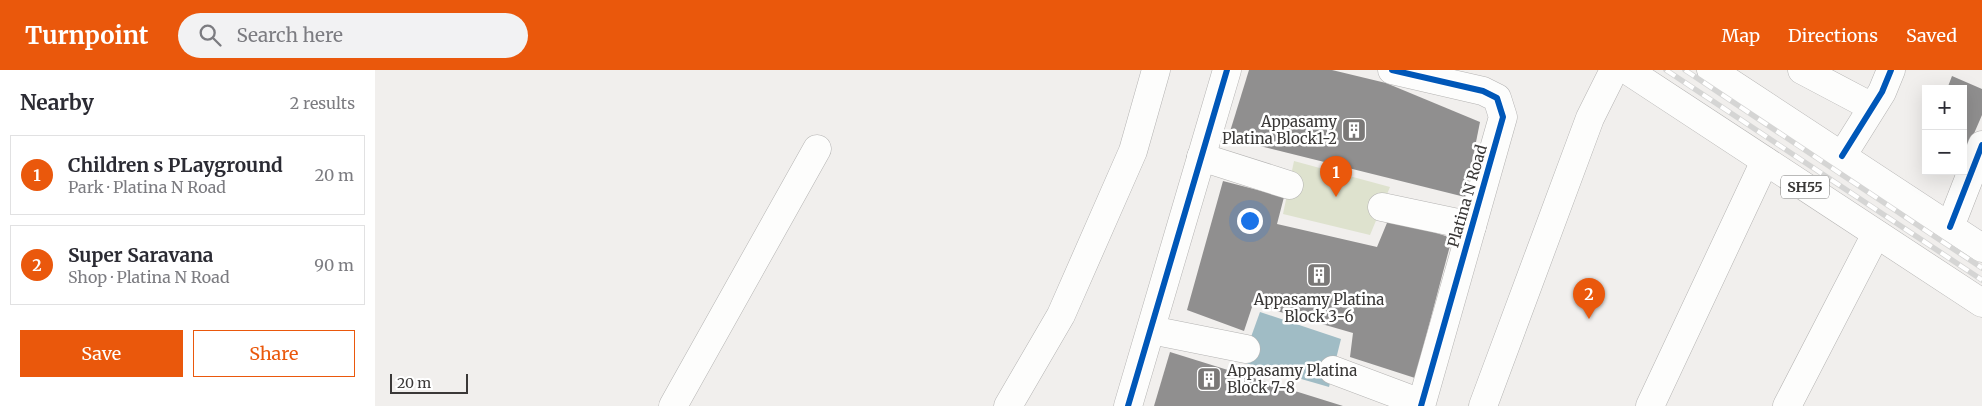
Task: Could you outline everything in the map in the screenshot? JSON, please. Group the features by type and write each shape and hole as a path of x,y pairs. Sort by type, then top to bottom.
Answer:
{"street":[{"path":"1008,406 1061,315 1133,151 1156,70"},
{"path":"1129,406 1227,70"},
{"name":"Platina N Road","path":"1392,70 1483,91 1497,98 1503,117 1421,405"},
{"path":"1483,406 1591,118 1614,70"},
{"name":"SH55","path":"1627,70 1982,303"},
{"path":"1802,70 1873,107"},
{"path":"1842,156 1873,107 1891,70"},
{"path":"1722,73 1842,156 1982,248"},
{"path":"1950,227 1982,145"},
{"path":"673,406 817,149"},
{"path":"1201,156 1289,185"},
{"path":"1650,406 1765,160"},
{"path":"1382,207 1471,226"},
{"path":"1787,406 1876,234"},
{"path":"1151,330 1247,349"},
{"path":"1333,370 1421,405"}],"green space":[{"path":"1294,161 1390,187 1370,235 1283,214"}],"water":[{"path":"1260,312 1341,339 1329,387 1242,362"}],"building":[{"name":"Appasamy Platina Block1-2","path":"1249,70 1332,70 1386,83 1480,122 1465,197 1228,138"},
{"path":"1952,76 1982,89 1982,115 1967,150 1967,85 1949,85"},
{"name":"Appasamy Platina Block 3-6","path":"1223,181 1284,197 1277,224 1377,247 1389,218 1452,238 1415,378 1350,357 1353,333 1253,304 1244,331 1187,310"},
{"name":"Appasamy Platina Block 7-8","path":"1170,352 1343,406 1154,406"}],"railway":[{"path":"1666,70 1982,280"},
{"path":"1685,70 1982,268"}],"cycle path":[{"path":"1128,406 1227,70"},
{"path":"1392,70 1483,91 1497,98 1503,117 1421,406"},
{"path":"1842,156 1882,92 1891,70"},
{"path":"1950,227 1982,145"}],"place":[{"name":"Appasamy Platina Block1-2","path":"1354,130"},
{"name":"Children s PLayground","path":"1336,197"},
{"name":"Appasamy Platina Block 3-6","path":"1319,275"},
{"name":"Super Saravana","path":"1589,319"},
{"name":"Appasamy Platina Block 7-8","path":"1209,379"}]}
